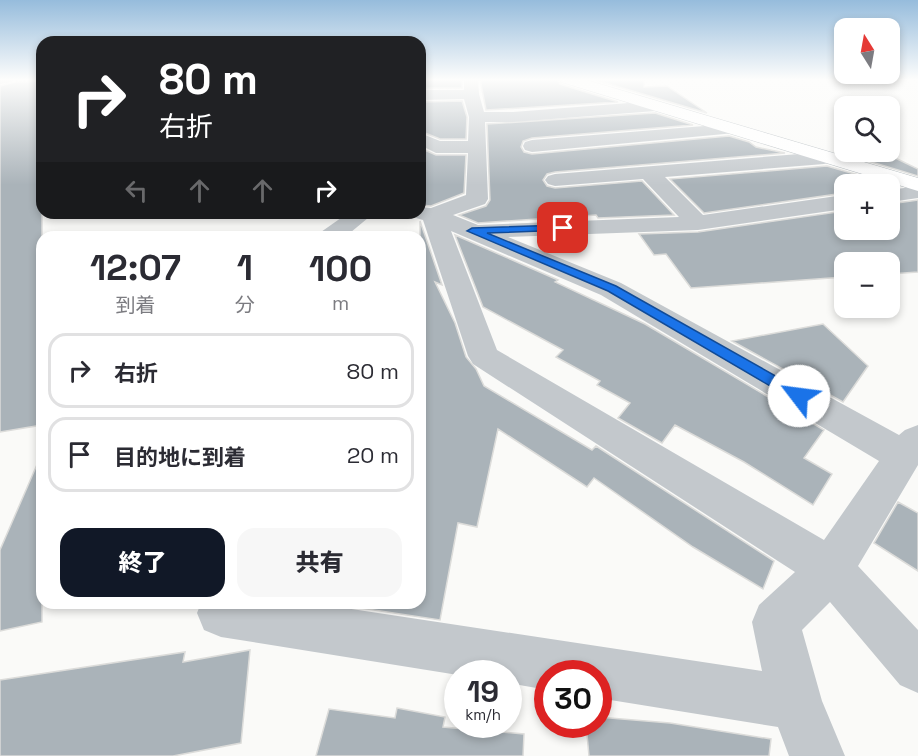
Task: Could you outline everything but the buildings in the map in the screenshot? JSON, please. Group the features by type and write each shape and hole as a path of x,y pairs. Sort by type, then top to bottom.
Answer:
{"street":[{"path":"426,141 436,147 469,114"},
{"path":"427,214 477,199 474,114"},
{"path":"500,114 513,117 548,114"},
{"path":"682,114 918,185"},
{"path":"513,117 576,212"},
{"path":"532,146 729,129"},
{"path":"555,180 824,158"},
{"path":"649,173 698,224"},
{"path":"900,195 918,192"},
{"path":"472,231 576,212 698,224 834,204"},
{"path":"427,214 612,289 910,448 831,569 776,622 796,703 817,756"},
{"path":"427,214 484,356 831,569 918,667"},
{"path":"338,231 355,219"},
{"path":"223,609 221,613 796,703"}],"route":[{"path":"563,228 472,231 612,289 799,396"}]}
